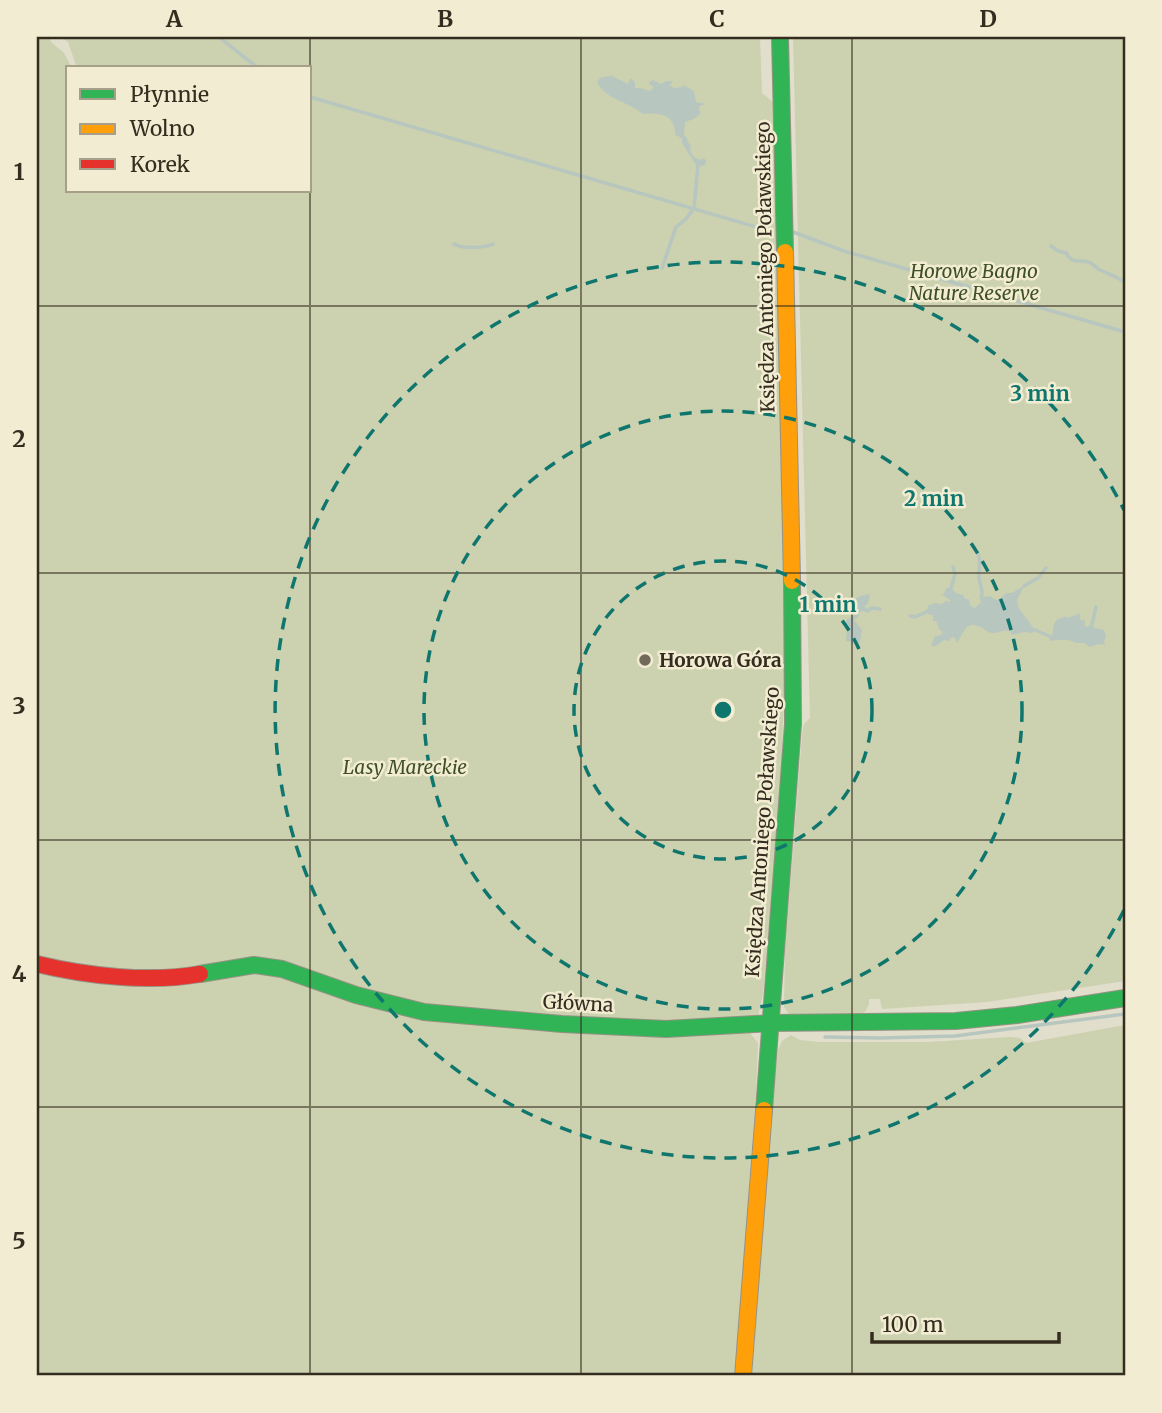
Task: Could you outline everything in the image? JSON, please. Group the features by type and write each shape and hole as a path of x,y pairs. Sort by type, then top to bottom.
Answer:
{"main road":[{"name":"Księdza Antoniego Poławskiego","path":"743,1376 793,724 793,612 780,37"},
{"name":"Główna","path":"37,964 78,973 161,978 254,965 282,969 356,995 425,1012 562,1024 666,1029 771,1023 956,1021 1017,1015 1125,998"}],"green space":[{"name":"Lasy Mareckie","path":"37,37 50,37 51,42 64,53 71,66 66,66 66,192 312,192 312,66 76,66 68,42 61,37 760,37 762,93 773,102 786,624 778,821 763,995 758,1015 752,1016 750,1033 758,1043 756,1091 735,1376 37,1376"},
{"name":"Horowe Bagno Nature Reserve","path":"793,37 1125,37 1125,981 987,1002 882,1009 880,999 869,999 865,1012 850,1017 796,1016 789,1014 784,1007 785,953 802,735 804,724 810,718"},
{"path":"1125,1025 1125,1376 752,1376 771,1124 778,1050 782,1041 791,1035 800,1040 819,1042 928,1042 1010,1037 1020,1038 1026,1043"}],"shaded area":[{"path":"612,76 628,84 632,79 635,88 650,91 654,87 649,82 653,80 661,84 673,81 670,85 674,88 683,85 694,91 696,102 706,104 700,106 699,115 685,122 684,135 691,146 692,154 697,159 706,160 706,164 696,165 682,143 682,138 675,135 673,123 667,117 643,113 604,91 597,82 601,78"},
{"path":"1024,586 1017,600 1018,607 1035,630 1032,633 1012,635 1005,630 991,633 972,625 966,628 957,643 952,637 949,641 944,640 931,646 935,636 943,632 936,621 933,621 933,615 926,612 928,606 934,603 951,602 941,594 944,594 946,588 951,588 969,599 970,605 975,608 981,602 979,596 982,594 996,600"},
{"path":"869,594 865,610 854,620 862,630 860,642 852,644 846,641 845,629 847,619 853,614 842,607 842,604 850,604 858,597"},
{"path":"1078,614 1082,621 1085,620 1084,625 1087,627 1092,624 1094,628 1104,630 1105,645 1090,647 1067,640 1050,641 1049,636 1052,635 1057,620"}],"waterway":[{"path":"219,37 255,66"},
{"path":"312,98 770,231"},
{"path":"662,268 676,227 694,208 698,165"},
{"path":"793,232 844,251 1125,332"},
{"path":"454,244 462,247 493,244"},
{"path":"1051,246 1075,261 1091,263 1125,282"},
{"path":"978,553 982,594"},
{"path":"951,588 955,574 953,567"},
{"path":"1024,586 1038,578 1046,568"},
{"path":"1092,624 1096,607"},
{"path":"865,610 880,609"},
{"path":"910,616 915,617 926,612"},
{"path":"1035,630 1049,636"},
{"path":"825,1037 955,1036 1125,1014"}],"traffic: fast":[{"path":"780,37 785,252"},
{"path":"764,1110 793,724 792,581"},
{"path":"200,974 254,965 282,969 356,995 424,1012 562,1024 666,1029 771,1023 956,1021 1017,1015 1125,998"}],"traffic: slow":[{"path":"785,252 792,581"},
{"path":"743,1376 764,1110"}],"traffic: jam":[{"path":"37,964 118,977 160,978 200,974"}],"place":[{"name":"Horowa Góra","path":"645,660"}]}
